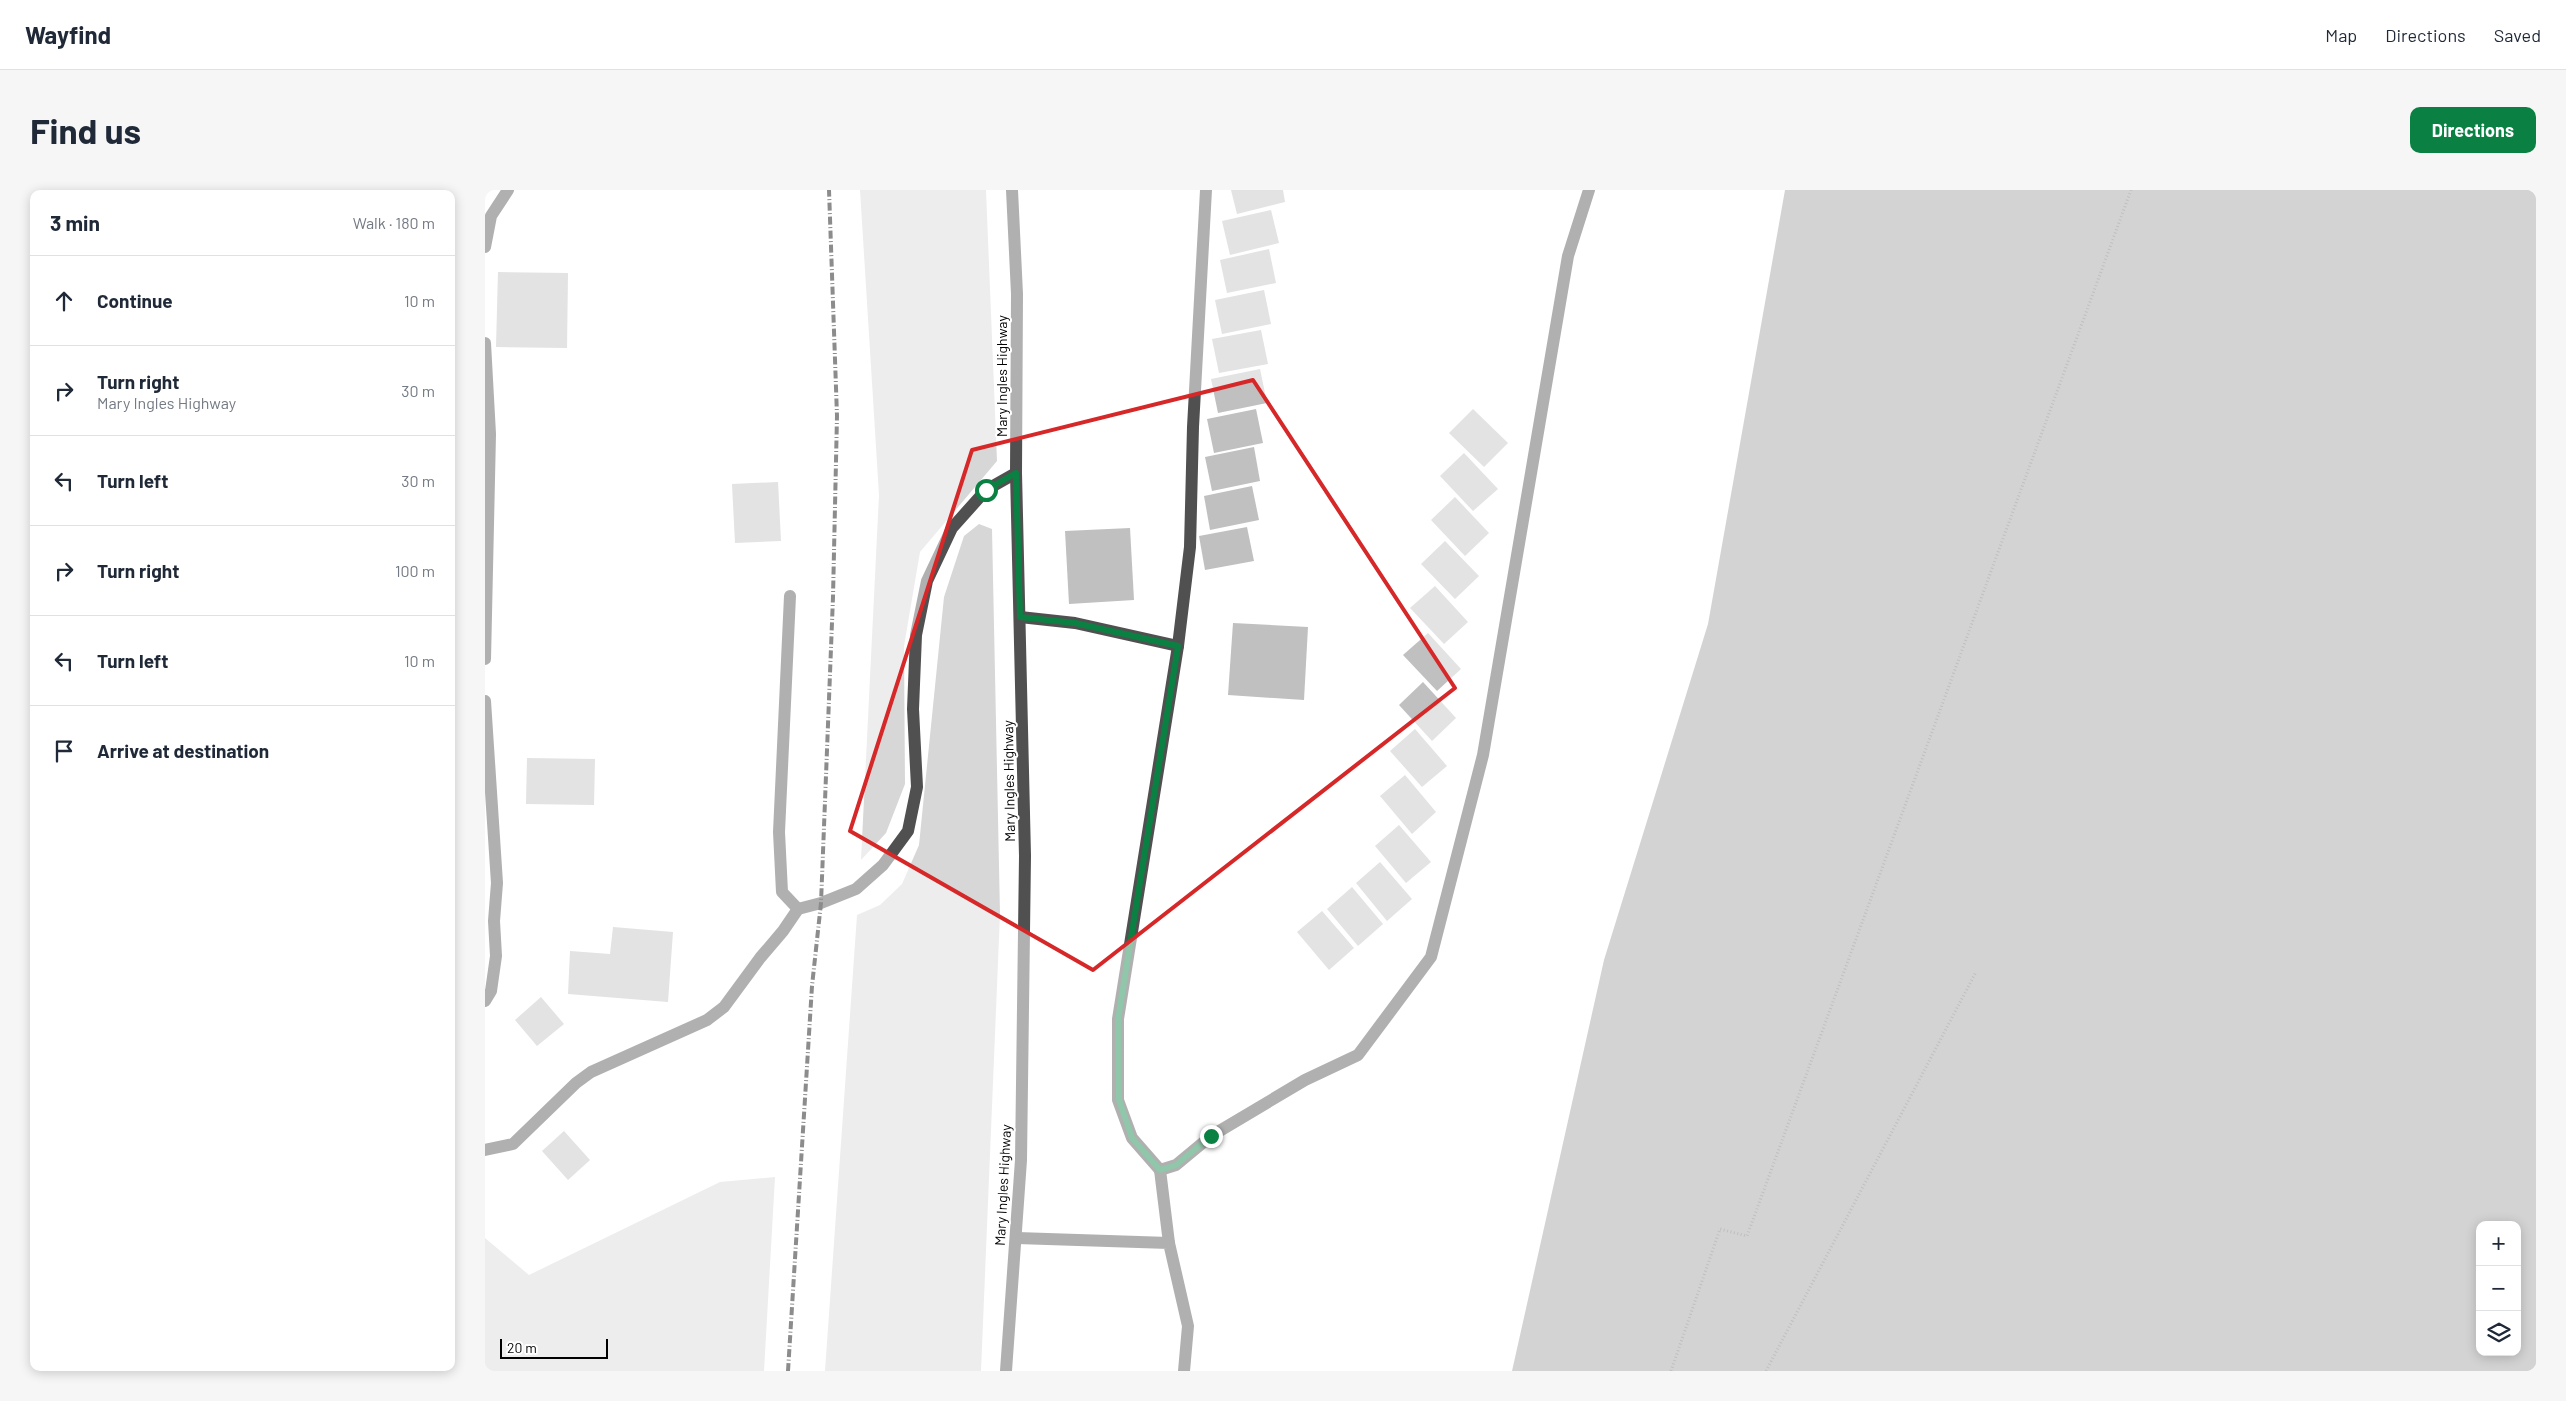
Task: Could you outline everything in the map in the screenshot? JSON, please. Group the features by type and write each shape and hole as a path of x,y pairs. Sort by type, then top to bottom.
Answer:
{"street":[{"path":"485,247 491,216 508,190"},
{"name":"Mary Ingles Highway","path":"1006,1371 1017,1238 1021,1160 1025,856 1016,473 1017,294 1012,190"},
{"path":"1184,1371 1188,1326 1169,1243 1160,1170 1132,1138 1119,1100 1118,1019 1178,646 1190,547 1193,426 1206,190"},
{"path":"1160,1170 1176,1165 1211,1136 1305,1080 1358,1056 1431,957 1483,755 1568,256 1589,190"},
{"path":"485,342 490,434 485,659"},
{"path":"485,1150 513,1144 576,1083 591,1072 707,1020 724,1007 798,909 821,903 856,888 883,865 908,831 917,787 913,709 916,635 927,581 952,528 986,490 1016,473"},
{"path":"790,596 779,832 782,892 798,909"},
{"path":"1020,617 1075,623 1178,646"},
{"path":"485,701 497,884 494,921 496,956 491,991 485,1001"},
{"path":"1017,1238 1169,1243"}],"path":[{"path":"1671,1371 1720,1229 1747,1236 2131,190"},
{"path":"1766,1371 1976,972"}],"highlighted area":[{"path":"1253,380 1455,688 1093,970 850,831 972,450"}],"shaded area":[{"path":"860,190 986,190 997,461 920,552 904,646 905,784 886,833 861,860 879,495"},
{"path":"1785,190 2536,190 2536,1371 1512,1371 1604,960 1708,624"},
{"path":"979,524 992,529 1000,914 981,1371 825,1371 857,915 880,905 902,884 919,845 944,597 964,536"},
{"path":"775,1177 764,1371 485,1371 485,1238 529,1275 720,1182"}],"building":[{"path":"1231,190 1283,190 1285,202 1237,214"},
{"path":"1271,210 1279,243 1230,255 1222,221"},
{"path":"1269,249 1276,283 1227,293 1220,260"},
{"path":"498,272 568,273 567,348 496,347"},
{"path":"1264,290 1271,324 1222,334 1215,300"},
{"path":"1261,330 1268,364 1219,373 1212,339"},
{"path":"1260,369 1267,403 1218,413 1211,379"},
{"path":"1256,409 1263,443 1214,453 1207,419"},
{"path":"1473,409 1508,443 1484,467 1449,433"},
{"path":"1254,447 1260,481 1212,491 1205,457"},
{"path":"1464,453 1498,489 1473,511 1440,476"},
{"path":"778,482 781,541 735,543 732,484"},
{"path":"1252,486 1259,520 1210,530 1204,496"},
{"path":"1455,497 1489,533 1465,556 1431,520"},
{"path":"1247,527 1254,561 1205,570 1199,536"},
{"path":"1130,528 1134,600 1069,604 1065,531"},
{"path":"1445,541 1479,576 1455,599 1421,564"},
{"path":"1435,586 1468,622 1444,644 1410,608"},
{"path":"1233,623 1308,627 1304,700 1228,695"},
{"path":"1428,633 1461,669 1437,691 1403,655"},
{"path":"1423,682 1456,718 1432,741 1399,705"},
{"path":"1415,729 1447,766 1422,787 1390,751"},
{"path":"527,758 595,759 594,805 526,804"},
{"path":"1405,775 1436,812 1412,834 1380,796"},
{"path":"1399,825 1431,862 1406,883 1375,846"},
{"path":"1380,862 1412,899 1387,921 1356,883"},
{"path":"1352,887 1383,924 1358,946 1327,909"},
{"path":"1322,911 1354,948 1329,970 1297,932"},
{"path":"613,927 673,932 668,1002 568,994 570,951 610,954"},
{"path":"541,997 564,1024 537,1046 515,1020"},
{"path":"564,1131 590,1160 568,1180 542,1151"}],"railway":[{"path":"788,1371 812,986 821,903 833,597 837,416 829,190"}],"route":[{"path":"986,490 1016,473 1020,617 1075,623 1133,634 1178,646 1118,1019 1119,1100 1132,1138 1160,1170 1176,1165 1211,1136"}]}
